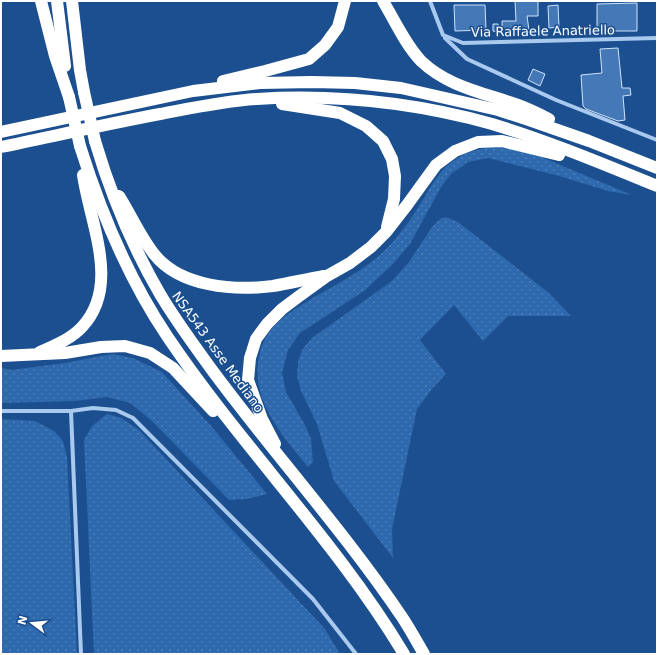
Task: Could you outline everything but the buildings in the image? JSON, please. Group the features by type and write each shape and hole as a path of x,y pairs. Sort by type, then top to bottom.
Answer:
{"highway":[{"path":"41,1 69,97 80,146 91,182 105,218 136,284 167,336 213,400 339,560 389,628 404,654"},
{"path":"57,1 69,97"},
{"name":"NSA543 Asse Mediano","path":"72,1 80,70 95,141 106,176 132,241 164,300 180,325 234,400 353,548 403,618 424,654"},
{"path":"80,70 81,1"},
{"path":"193,91 230,79 309,59 325,45 338,27 345,1"},
{"path":"383,1 410,46 421,60 443,78 472,91 518,106 544,117 589,141"},
{"path":"1,132 193,91 260,83 355,83 401,88 498,110 589,141 657,168"},
{"path":"1,148 194,107 257,99 312,97 354,99 398,104 464,117 492,125 522,134 657,186"},
{"path":"257,99 340,113 366,126 382,141 392,159 395,176 394,199 386,232"},
{"path":"290,471 262,419 248,380 250,358 256,339 267,324 282,309 327,276 355,259 371,247 386,232 436,165 455,151 478,142 502,141 611,167"},
{"path":"36,354 64,341 82,327 95,310 101,290 102,266 83,176 80,146"},
{"path":"106,176 154,254 173,270 197,281 219,286 248,288 272,286 327,276"},
{"path":"1,356 65,353 101,347 125,346 150,353 172,368 247,444"}],"street":[{"path":"430,1 442,35 467,59 556,100 657,140"},
{"name":"Via Raffaele Anatriello","path":"442,35 463,43 657,38"},
{"path":"1,411 71,411 93,408 116,410 133,418 313,599 356,654"},
{"path":"71,411 82,654"}],"shaded area":[{"path":"490,147 507,147 527,151 632,195 608,191 559,176 488,158 468,162 451,174 441,187 410,244 392,265 364,291 300,333 288,350 282,373 286,392 305,425 311,439 313,462 308,467 278,429 263,400 259,385 258,370 261,349 269,332 290,312 357,272 381,254 404,228 440,173 453,161 468,153"},
{"path":"446,217 458,222 549,293 571,316 508,316 483,341 454,305 420,340 446,374 432,389 417,409 392,529 393,558 334,481 317,424 301,391 297,376 298,362 302,350 312,338 392,281 409,262 432,227 440,219"},
{"path":"112,354 133,358 162,372 212,427 267,494 247,499 229,500 152,421 130,403 107,397 75,401 1,403 1,368 11,370 65,363"},
{"path":"107,414 121,418 139,430 325,629 340,654 94,654 84,440 92,426"},
{"path":"1,419 35,421 54,431 63,441 67,457 77,654 1,654"}]}
